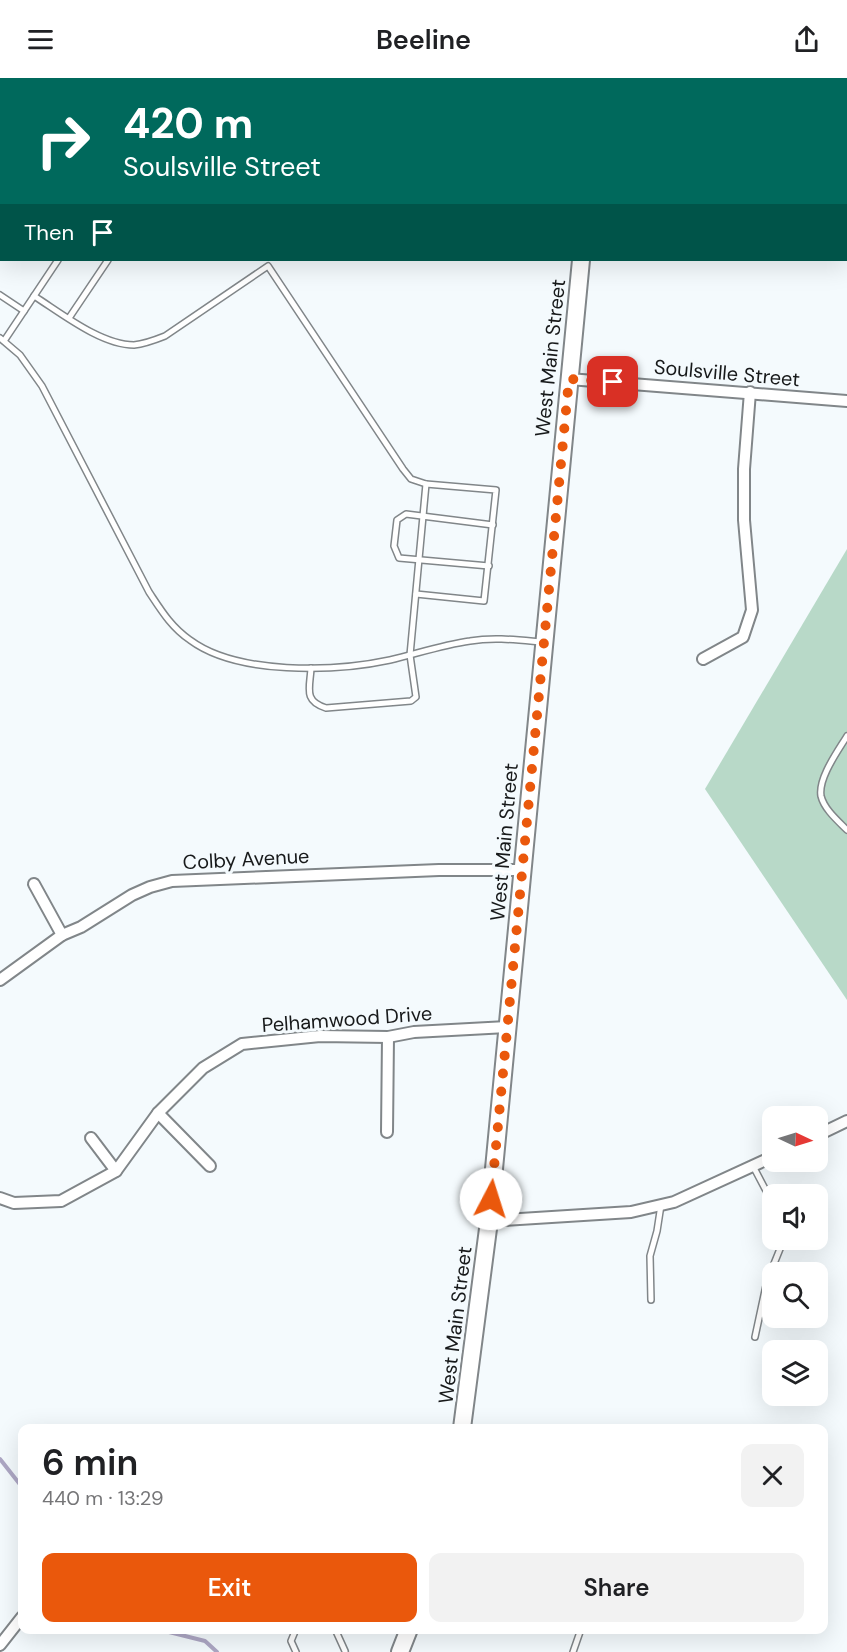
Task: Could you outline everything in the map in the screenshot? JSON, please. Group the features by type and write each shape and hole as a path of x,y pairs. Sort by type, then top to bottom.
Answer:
{"main road":[{"name":"West Main Street","path":"463,1424 489,1221 581,261"},
{"path":"400,1652 407,1634"}],"street":[{"name":"Soulsville Street","path":"569,379 847,401"},
{"path":"704,659 743,637 752,610 744,520 744,470 750,392"},
{"name":"Colby Avenue","path":"0,980 62,935 81,927 132,895 172,881 439,870 522,870"},
{"path":"34,884 62,935"},
{"name":"Pelhamwood Drive","path":"0,1198 14,1203 61,1201 116,1170 158,1113 203,1068 242,1044 320,1036 388,1036 414,1032 507,1027"},
{"path":"387,1131 388,1036"},
{"path":"158,1113 210,1166"},
{"path":"828,1130 847,1121"},
{"path":"91,1138 116,1170"},
{"path":"489,1221 631,1212 674,1202 762,1162"},
{"path":"0,1645 18,1622"}],"lane":[{"path":"57,261 2,340 20,355 42,386 149,592 166,618 192,642 231,660 311,668 352,665 485,639 544,642"},
{"path":"69,318 107,261"},
{"path":"34,296 88,330 117,342 133,345 156,340 187,322 268,266 411,479 426,484 496,490 484,601 416,594"},
{"path":"0,295 24,311"},
{"path":"311,668 309,697 314,704 326,708 411,701 416,697 410,655 426,484"},
{"path":"489,566 399,558 394,546 397,520 406,514 493,525"},
{"path":"847,736 825,774 821,796 831,814 847,830"},
{"path":"753,1166 762,1184"},
{"path":"651,1299 650,1256 661,1205"},
{"path":"755,1336 767,1281 780,1250"},
{"path":"294,1634 291,1641 296,1652"},
{"path":"337,1634 346,1652"},
{"path":"573,1652 579,1634"}],"green space":[{"path":"847,549 847,1000 705,789"}],"waterway":[{"path":"0,1459 18,1482"},
{"path":"177,1634 205,1641 217,1652"}],"route":[{"path":"491,1199 569,379 613,382"}]}
